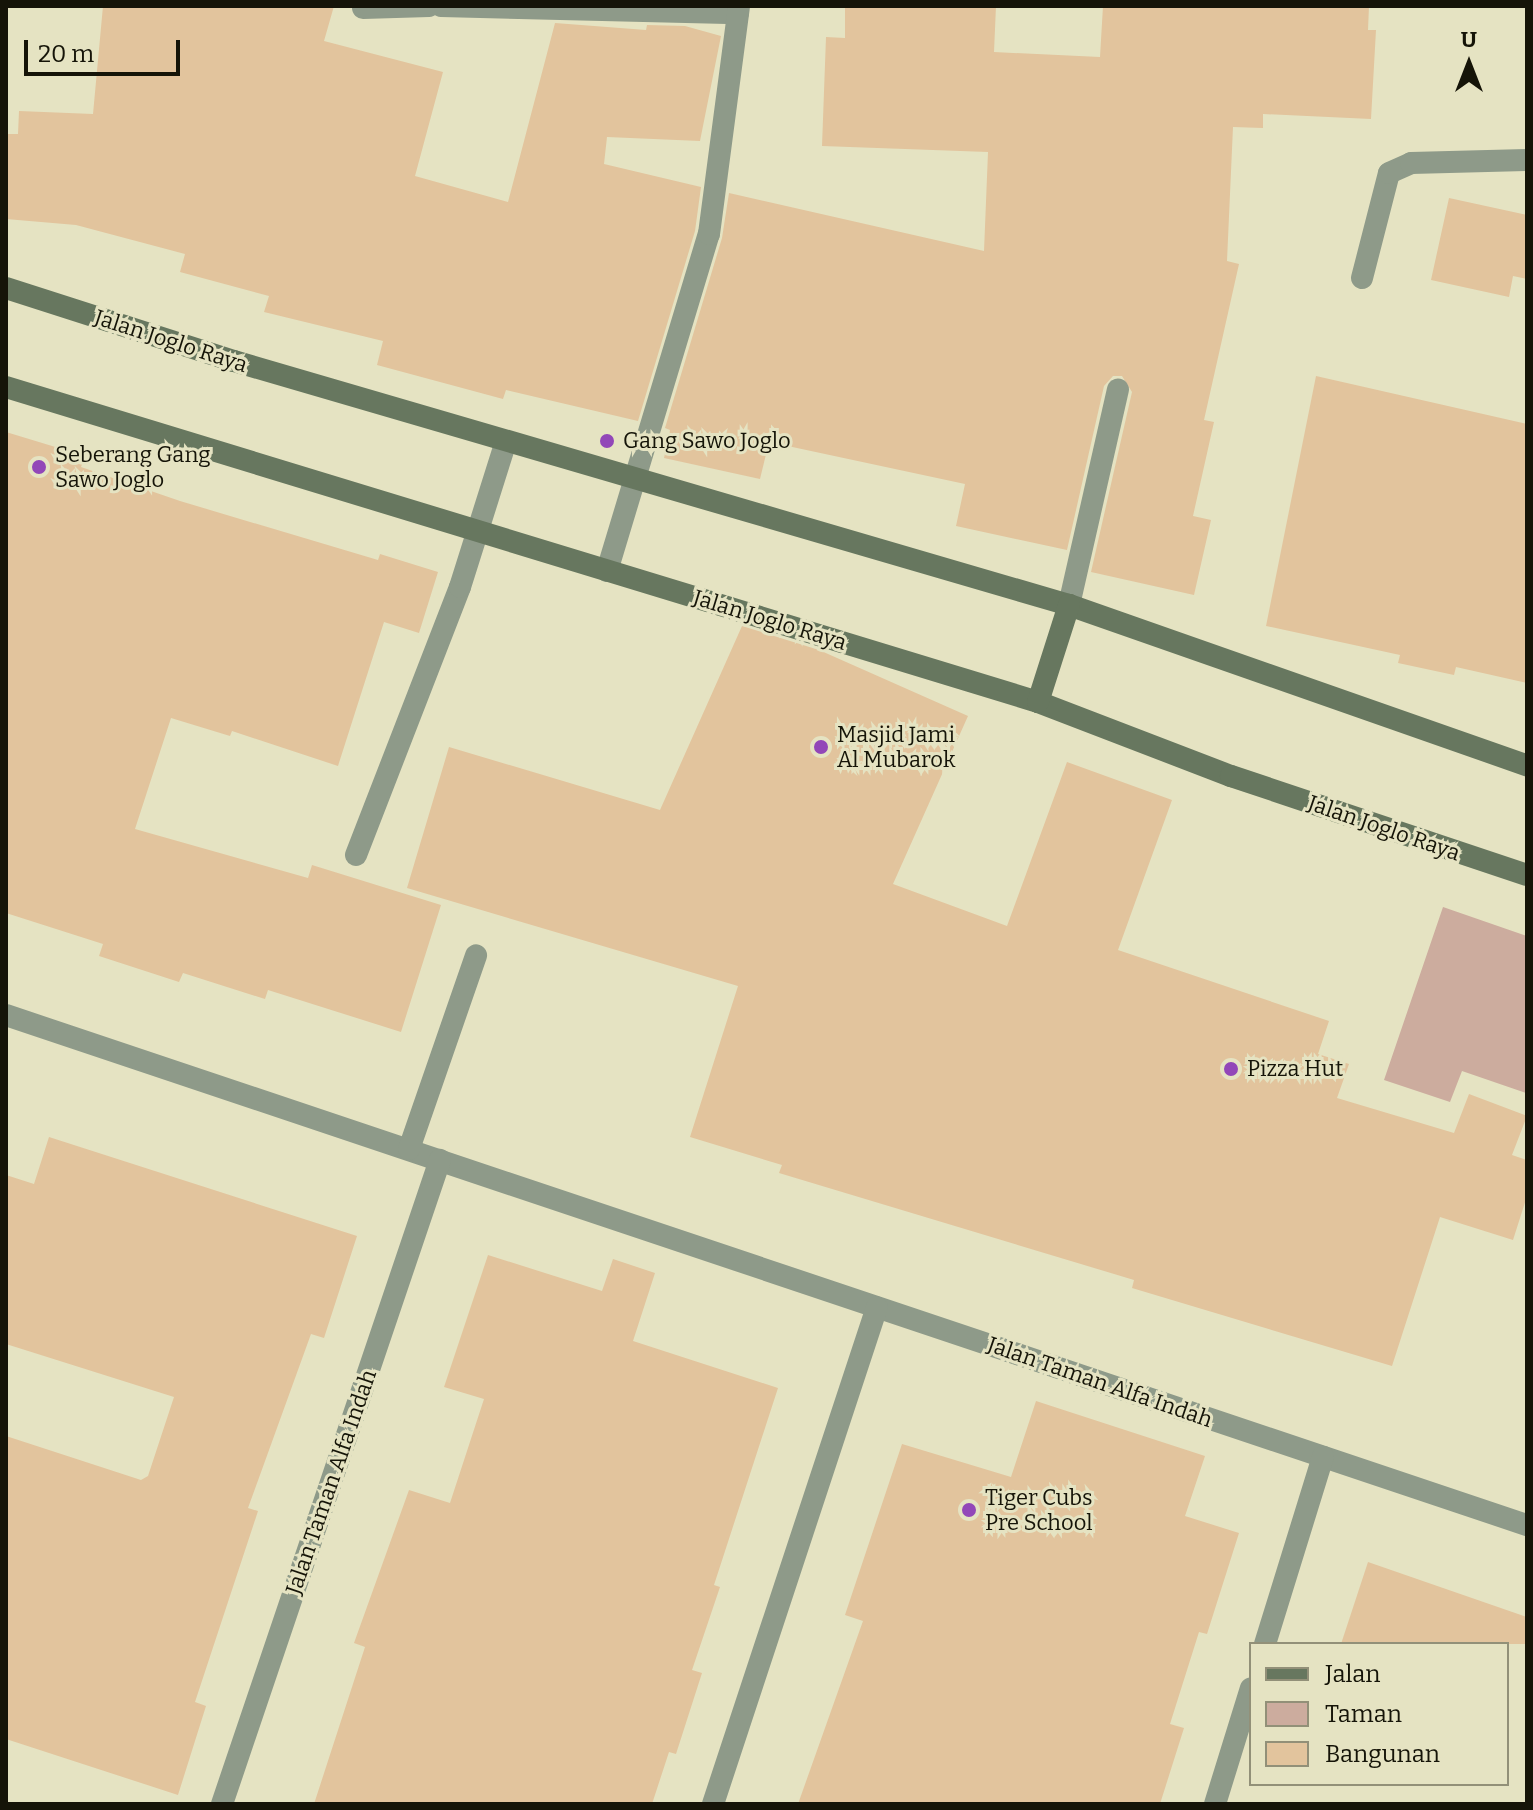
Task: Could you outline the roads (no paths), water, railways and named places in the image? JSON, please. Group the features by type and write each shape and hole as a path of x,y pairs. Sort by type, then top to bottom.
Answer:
{"main road":[{"name":"Jalan Joglo Raya","path":"6,288 633,479 1069,605 1527,765"},
{"name":"Jalan Joglo Raya","path":"6,387 477,534 1038,702 1231,776 1527,875"},
{"path":"1038,702 1069,605"}],"street":[{"path":"363,8 429,6"},
{"path":"441,6 738,9 709,234 607,571"},
{"path":"1362,278 1389,173 1411,163 1527,160"},
{"path":"1069,605 1118,389"},
{"path":"356,855 477,534 506,441"},
{"path":"409,1149 476,955"},
{"name":"Jalan Taman Alfa Indah","path":"6,1015 1527,1525"},
{"name":"Jalan Taman Alfa Indah","path":"222,1804 440,1160"},
{"path":"713,1804 877,1307"},
{"path":"1266,1642 1323,1457"},
{"path":"1215,1804 1249,1694"}],"place":[{"name":"Gang Sawo Joglo","path":"607,441"},
{"name":"Seberang Gang Sawo Joglo","path":"39,467"},
{"name":"Masjid Jami Al Mubarok","path":"821,747"},
{"name":"Pizza Hut","path":"1231,1069"},
{"name":"Tiger Cubs Pre School","path":"969,1510"}]}
